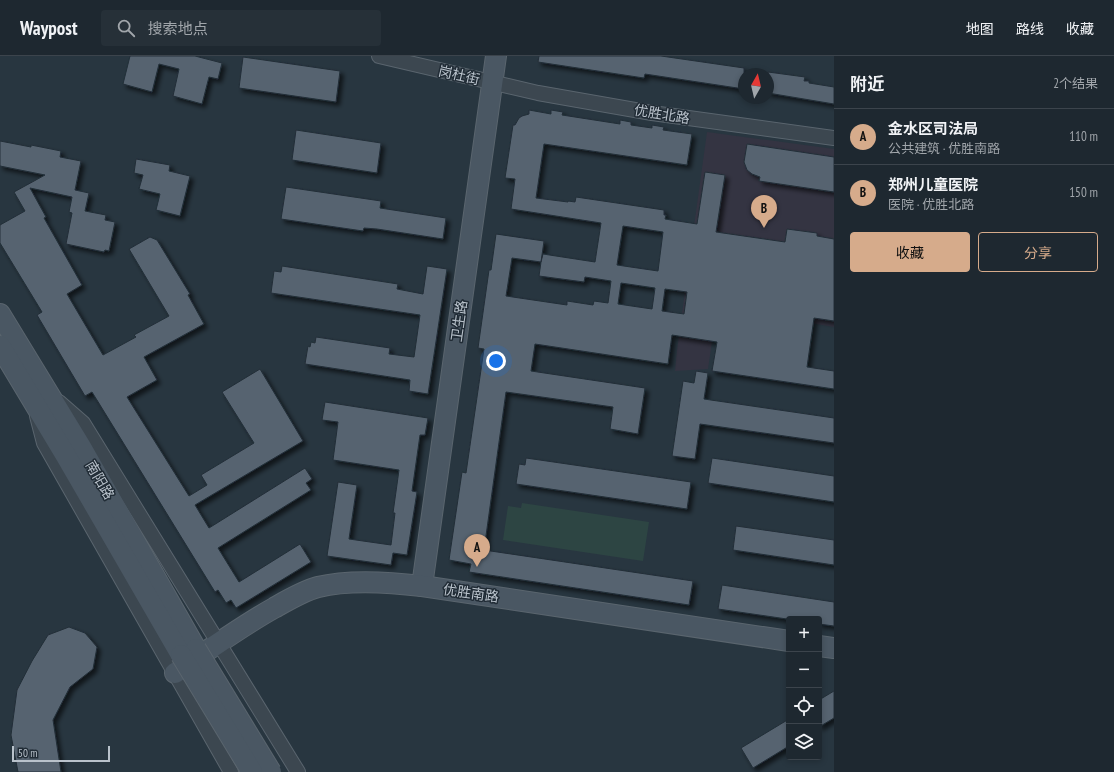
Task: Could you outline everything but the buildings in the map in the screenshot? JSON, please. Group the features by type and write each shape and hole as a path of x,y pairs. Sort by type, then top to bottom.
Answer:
{"street":[{"name":"岗杜街","path":"379,56 492,82"},
{"name":"卫生路","path":"422,586 496,56"},
{"name":"优胜北路","path":"492,82 538,93 652,113 834,138"},
{"name":"南阳路","path":"0,314 40,396"},
{"name":"南阳路","path":"0,346 81,447 184,659"},
{"path":"40,396 83,423 298,772"},
{"path":"40,396 44,443 184,659 252,772"},
{"name":"优胜南路","path":"184,659 218,643 248,623 298,594 318,587 338,584 367,583 396,583 422,586 786,641"},
{"path":"822,646 834,648"},
{"path":"184,659 232,772"},
{"path":"184,659 270,772"}],"shaded area":[{"path":"707,132 834,149 834,327 717,307 708,369 675,371 677,350"}],"green space":[{"path":"522,503 649,522 643,561 503,540 508,506 521,508"}],"place":[{"name":"郑州儿童医院","path":"764,228"},
{"name":"金水区司法局","path":"477,567"}]}
